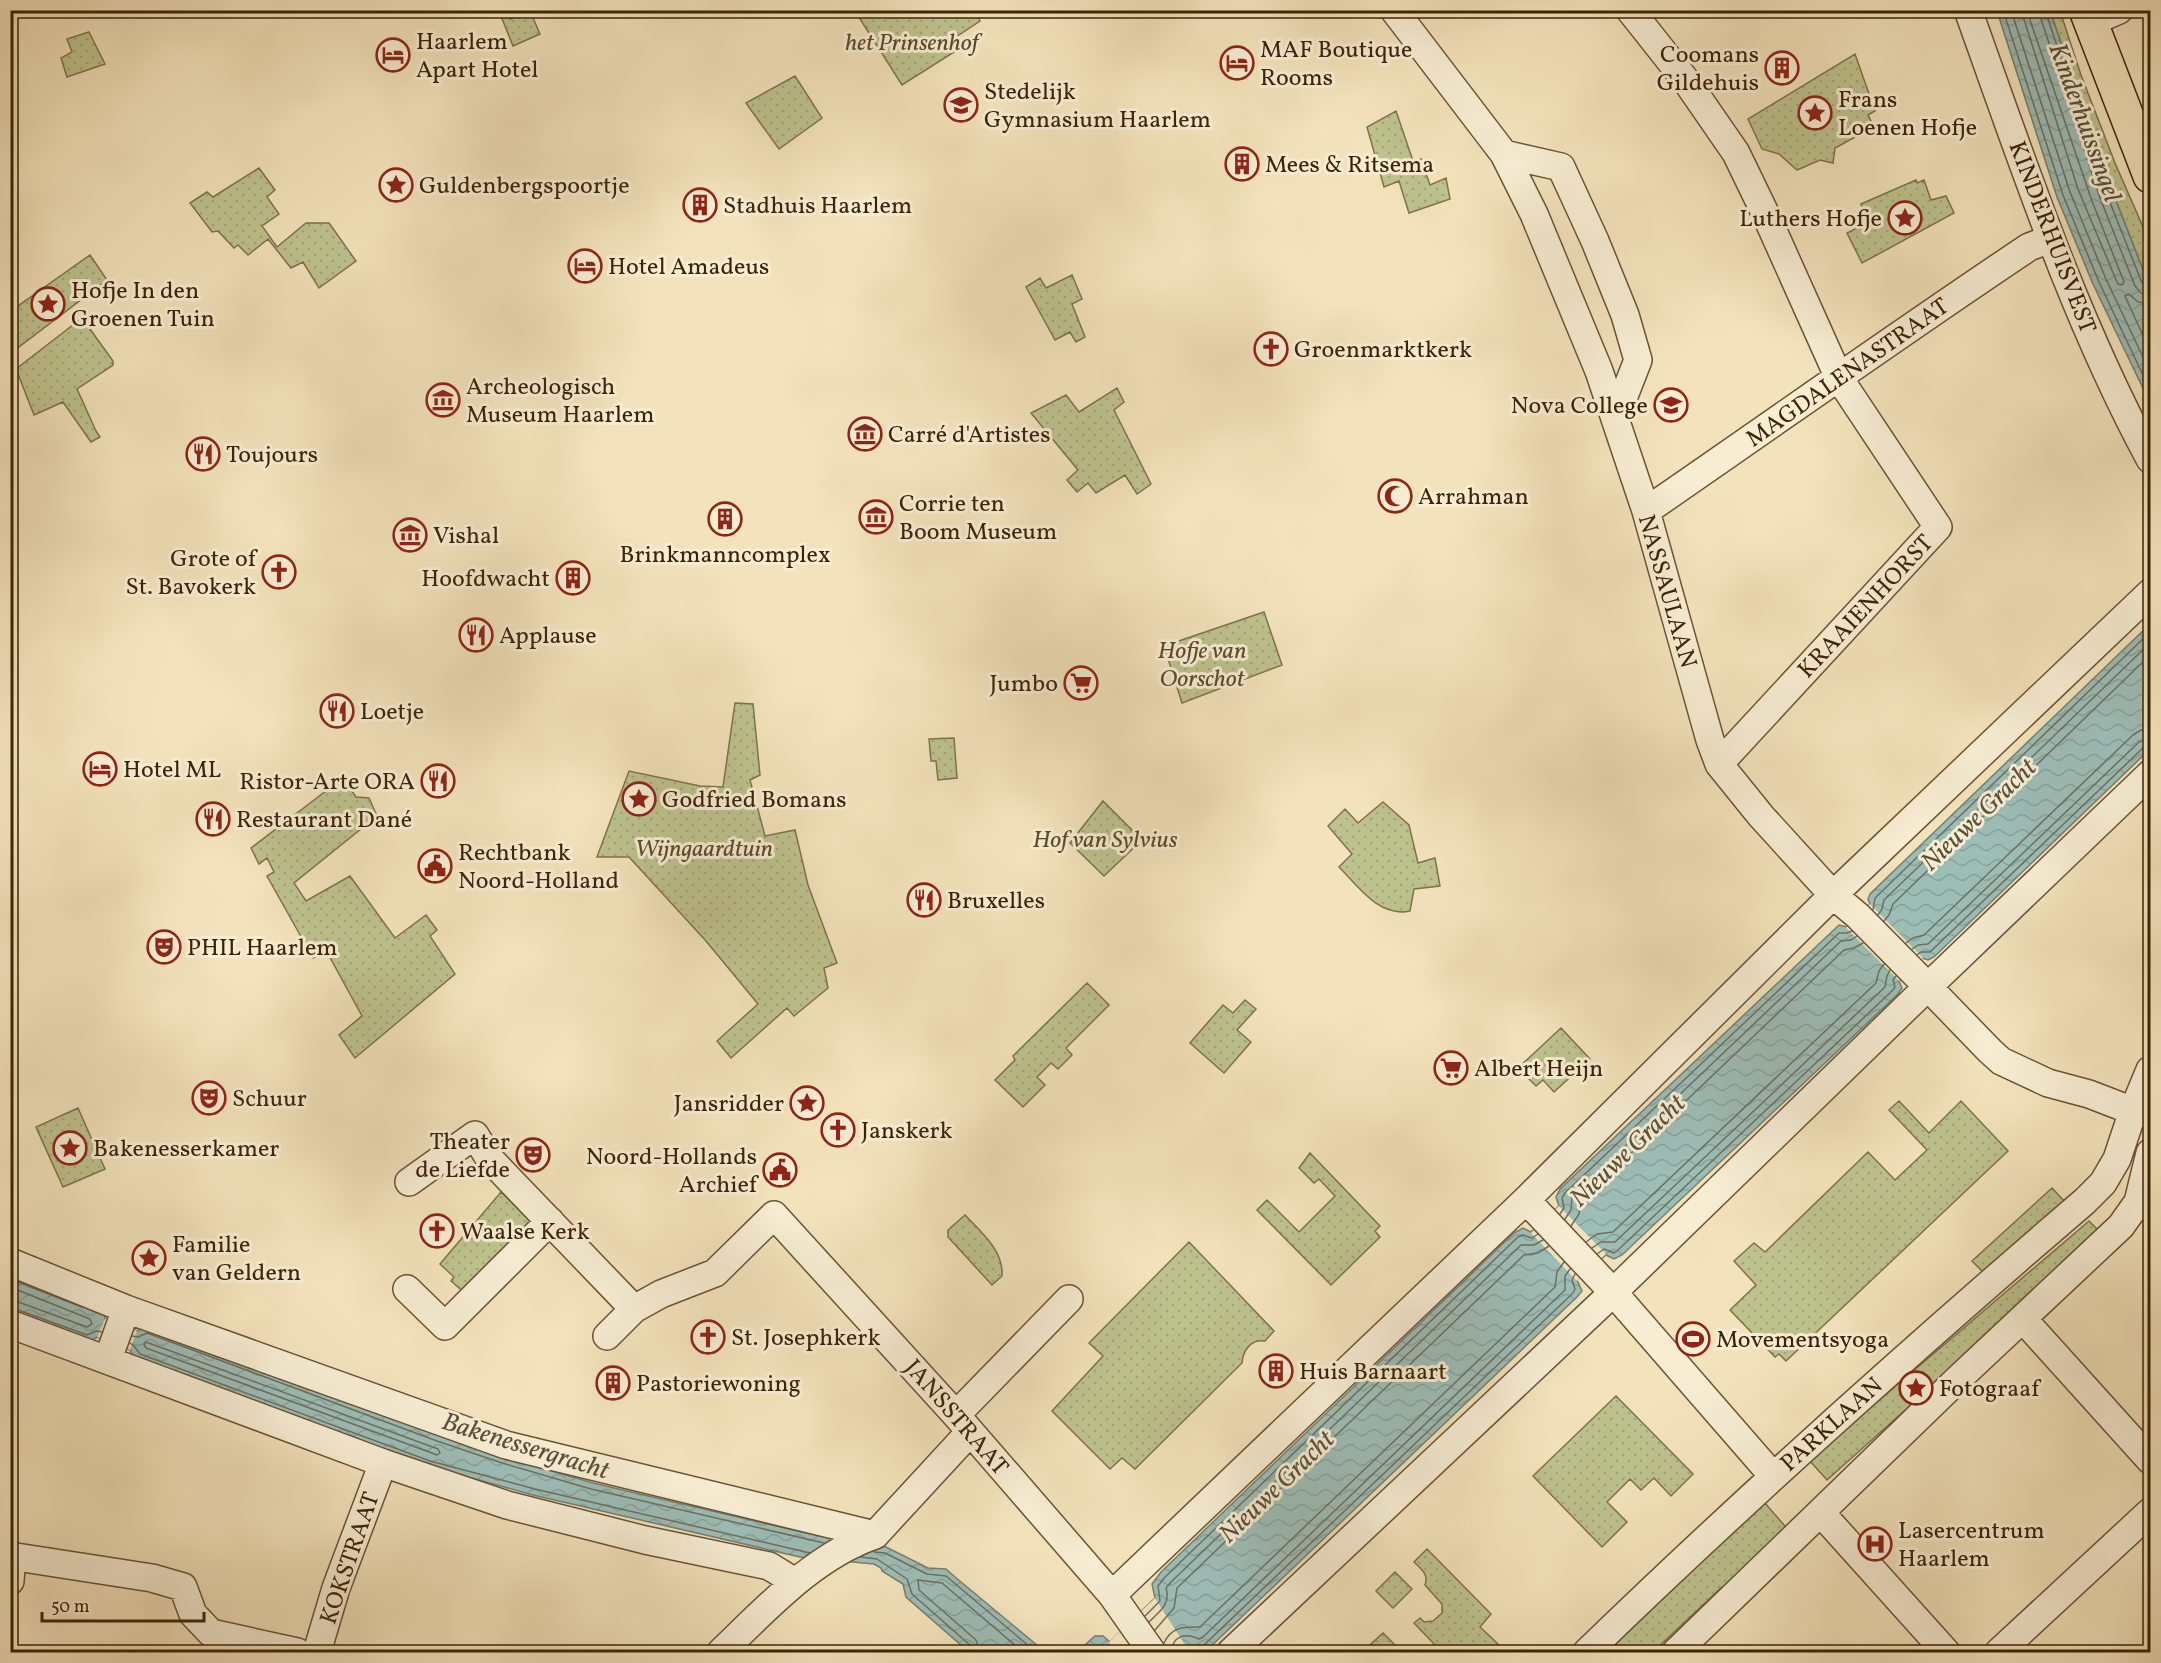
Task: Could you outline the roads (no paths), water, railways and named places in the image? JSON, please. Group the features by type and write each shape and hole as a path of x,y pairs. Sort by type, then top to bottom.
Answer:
{"main road":[{"path":"2099,14 2151,176"}],"street":[{"name":"NASSAULAAN","path":"1394,10 1504,154 1534,214 1599,371 1646,511 1710,740 1719,764 1761,816 1833,895 1858,916 2001,1061 2048,1083 2142,1112"},
{"path":"1630,10 1687,82 1736,153 1839,378"},
{"name":"KINDERHUISVEST","path":"1968,10 2067,282 2130,421 2151,459"},
{"path":"1504,154 1561,167 1595,241 1625,315 1638,360 1615,419"},
{"name":"MAGDALENASTRAAT","path":"1646,511 1913,324 2029,247 2050,239"},
{"name":"KRAAIENHORST","path":"1719,764 1938,527 1839,378"},
{"path":"1112,1594 1526,1200 1833,895 2151,593"},
{"path":"1231,1653 1613,1292 1919,978 2151,774"},
{"name":"PARKLAAN","path":"1587,1653 1773,1476 1923,1340 2103,1183 2142,1112 2151,1070"},
{"path":"409,1182 475,1135 489,1158 634,1309 607,1336"},
{"path":"1676,1653 2144,1204 2151,1153"},
{"path":"1526,1200 1613,1292 1773,1476"},
{"name":"JANSSTRAAT","path":"634,1309 661,1294 715,1273 774,1215 963,1423 1112,1594 1152,1653"},
{"path":"407,1290 445,1326 550,1221"},
{"path":"10,1262 117,1334 383,1463 507,1505 645,1540 769,1566 795,1582"},
{"path":"722,1653 795,1582 826,1560 864,1538 1069,1299"},
{"path":"2023,1319 2151,1460"},
{"path":"10,1324 117,1334 506,1445 864,1538"},
{"name":"KOKSTRAAT","path":"317,1653 336,1588 383,1463"},
{"path":"1999,1653 2151,1512"},
{"path":"1821,1513 1946,1653"},
{"path":"11,1565 152,1578 183,1587 193,1614 211,1633 297,1653"}],"water":[{"name":"Kinderhuissingel","path":"1997,11 2050,11 2113,193 2150,288 2150,403 2093,284 2057,197"},
{"name":"Nieuwe Gracht","path":"2150,624 2150,749 1934,957 1928,960 1922,958 1899,981 1902,988 1898,994 1622,1255 1614,1259 1606,1255 1577,1280 1582,1291 1577,1297 1206,1651 1192,1652 1187,1648 1182,1652 1077,1652 1095,1636 1103,1636 1110,1642 1155,1598 1152,1584 1161,1572 1514,1233 1523,1228 1531,1232 1559,1206 1556,1197 1560,1189 1839,925 1847,927 1870,904 1868,899 1870,894"},
{"path":"10,1273 104,1309 105,1319 137,1331 144,1326 504,1457 593,1483 806,1533 886,1547 928,1568 946,1569 1038,1646 1036,1652 969,1652 906,1597 903,1584 874,1564 800,1557 533,1495 428,1466 134,1358 130,1350 97,1337 89,1342 11,1312"}],"place":[{"name":"Haarlem Apart Hotel","path":"393,55"},
{"name":"MAF Boutique Rooms","path":"1237,63"},
{"name":"Coomans Gildehuis","path":"1782,68"},
{"name":"Stedelijk Gymnasium Haarlem","path":"961,105"},
{"name":"Frans Loenen Hofje","path":"1815,113"},
{"name":"Mees & Ritsema","path":"1242,164"},
{"name":"Guldenbergspoortje","path":"396,185"},
{"name":"Stadhuis Haarlem","path":"700,205"},
{"name":"Luthers Hofje","path":"1905,218"},
{"name":"Hotel Amadeus","path":"585,266"},
{"name":"Hofje In den Groenen Tuin","path":"48,304"},
{"name":"Groenmarktkerk","path":"1271,349"},
{"name":"Archeologisch Museum Haarlem","path":"443,400"},
{"name":"Nova College","path":"1671,405"},
{"name":"Carré d'Artistes","path":"865,434"},
{"name":"Toujours","path":"203,454"},
{"name":"Arrahman","path":"1395,496"},
{"name":"Corrie ten Boom Museum","path":"876,517"},
{"name":"Brinkmanncomplex","path":"725,519"},
{"name":"Vishal","path":"410,535"},
{"name":"Grote of St. Bavokerk","path":"279,572"},
{"name":"Hoofdwacht","path":"573,578"},
{"name":"Applause","path":"476,635"},
{"name":"Jumbo","path":"1081,683"},
{"name":"Loetje","path":"337,711"},
{"name":"Hotel ML","path":"100,769"},
{"name":"Ristor-Arte ORA","path":"438,781"},
{"name":"Godfried Bomans","path":"639,799"},
{"name":"Restaurant Dané","path":"213,819"},
{"name":"Rechtbank Noord-Holland","path":"435,866"},
{"name":"Bruxelles","path":"924,900"},
{"name":"PHIL Haarlem","path":"164,947"},
{"name":"Albert Heijn","path":"1451,1068"},
{"name":"Schuur","path":"209,1098"},
{"name":"Jansridder","path":"807,1103"},
{"name":"Janskerk","path":"838,1130"},
{"name":"Bakenesserkamer","path":"70,1148"},
{"name":"Theater de Liefde","path":"533,1155"},
{"name":"Noord-Hollands Archief","path":"780,1170"},
{"name":"Waalse Kerk","path":"437,1231"},
{"name":"Familie van Geldern","path":"149,1258"},
{"name":"St. Josephkerk","path":"708,1337"},
{"name":"Movementsyoga","path":"1693,1339"},
{"name":"Huis Barnaart","path":"1276,1371"},
{"name":"Pastoriewoning","path":"613,1383"},
{"name":"Fotograaf","path":"1916,1388"},
{"name":"Lasercentrum Haarlem","path":"1875,1544"}],"park label":[{"name":"het Prinsenhof","path":"912,42"},
{"name":"Hofje van Oorschot","path":"1202,664"},
{"name":"Hof van Sylvius","path":"1105,839"},
{"name":"Wijngaardtuin","path":"704,848"}],"water label":[{"name":"Bakenessergracht","path":"526,1445"}]}
